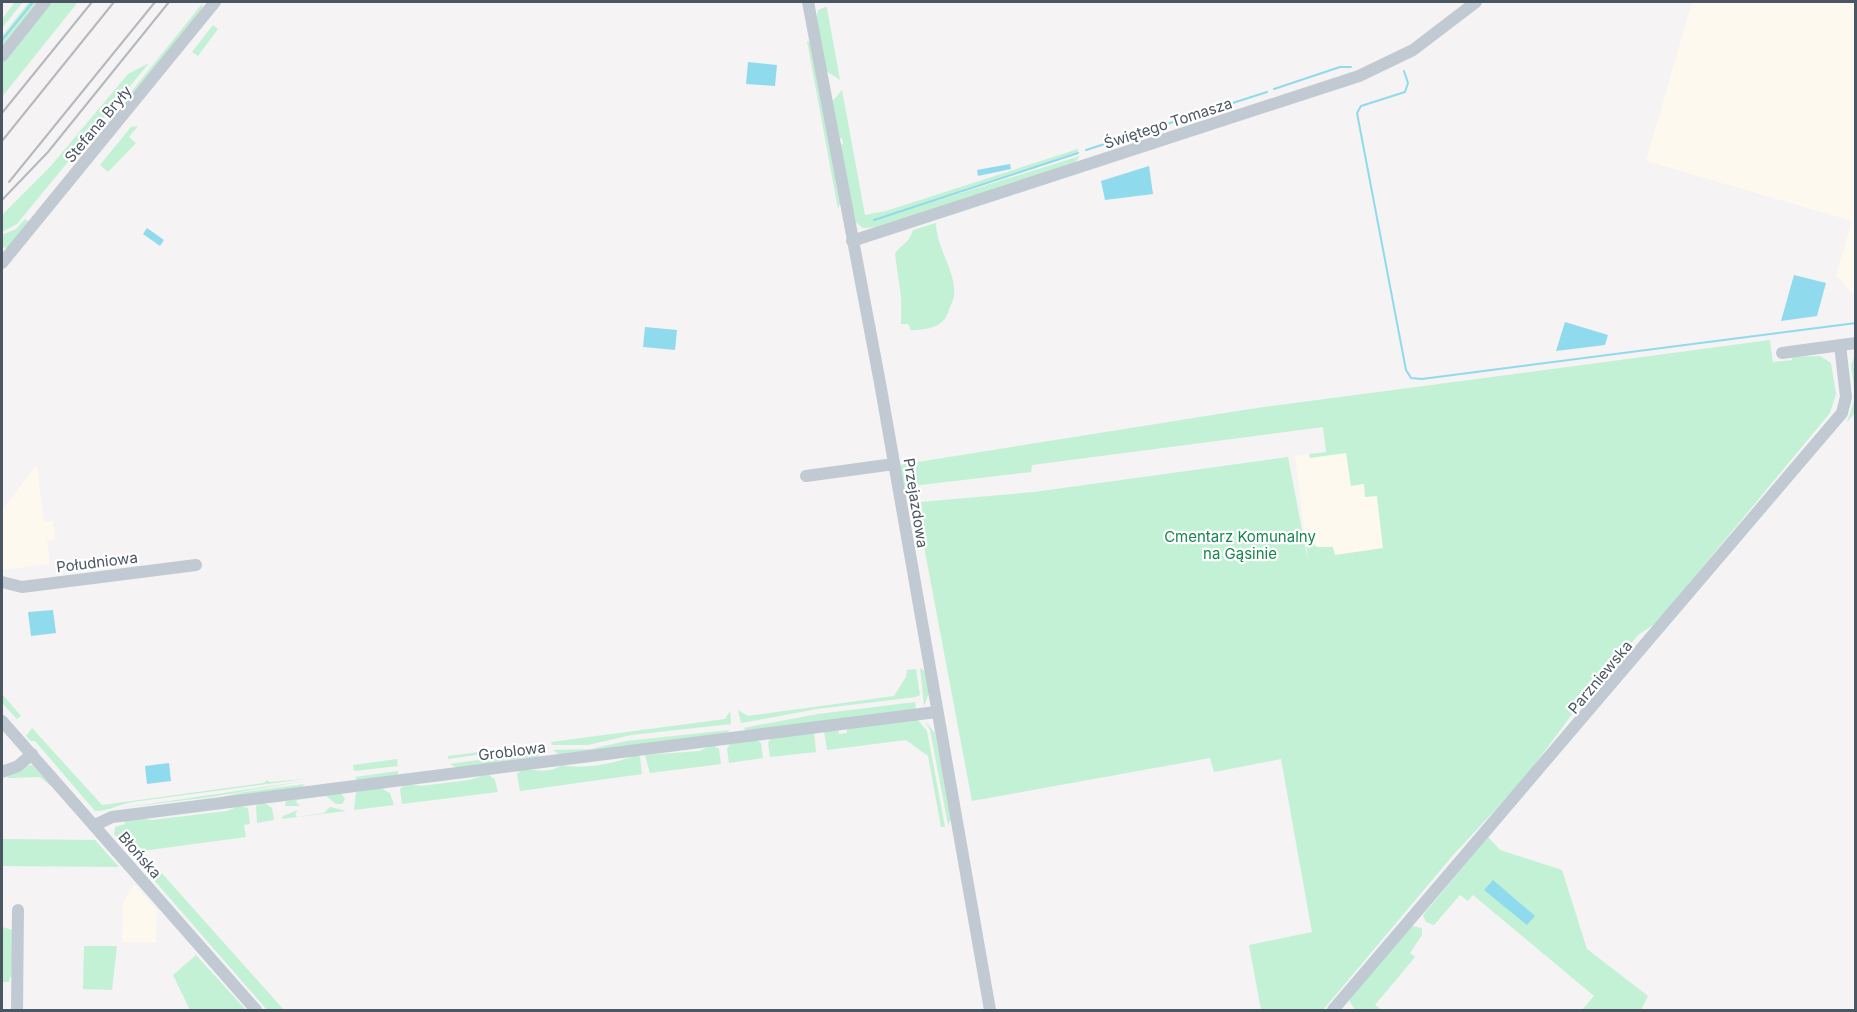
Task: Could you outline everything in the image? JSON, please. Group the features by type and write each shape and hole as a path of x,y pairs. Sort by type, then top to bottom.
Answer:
{"street":[{"path":"2,56 45,2"},
{"name":"Stefana Bryły","path":"2,263 215,2"},
{"name":"Przejazdowa","path":"808,2 894,464 990,1011"},
{"name":"Świętego Tomasza","path":"852,241 1359,76 1413,50 1476,2"},
{"path":"1782,353 1856,344"},
{"name":"Parzniewska","path":"1333,1011 1842,413 1846,397 1840,345"},
{"path":"806,476 894,464"},
{"name":"Południowa","path":"2,582 22,586 196,565"},
{"name":"Groblowa","path":"94,825 112,817 936,712"},
{"name":"Błońska","path":"2,721 256,1011"},
{"path":"2,772 18,766 32,754"},
{"path":"17,1011 18,910"}],"shaded area":[{"path":"1692,2 1855,2 1855,296 1836,275 1852,221 1646,161"},
{"path":"1369,446 1384,552 1308,562 1295,456"},
{"path":"37,465 44,522 53,521 55,539 47,541 50,564 2,570 2,510"},
{"path":"134,884 157,910 156,943 122,942 123,904"}],"green space":[{"path":"15,2 23,2 2,28 2,19"},
{"path":"29,2 39,2 2,49 2,36"},
{"path":"51,2 78,2 2,97 2,63"},
{"path":"202,4 203,11 135,96 131,92"},
{"path":"825,7 840,80 826,71 816,21 818,10"},
{"path":"213,25 218,29 198,56 192,52"},
{"path":"807,41 810,42 841,201 838,209"},
{"path":"149,63 17,224 2,232 2,217 5,212 50,167 128,74"},
{"path":"842,90 865,215 886,211 1078,149 1078,152 874,220 1080,156 1074,164 876,227 863,228 855,222 840,145 843,144 842,138 838,139 833,101"},
{"path":"138,126 129,137 136,143 108,172 100,165 131,127"},
{"path":"25,219 29,222 9,248 2,247 2,235 16,229"},
{"path":"936,223 939,242 950,269 954,297 947,316 940,324 930,328 911,330 908,324 901,324 901,297 895,254 913,230"},
{"name":"Cmentarz Komunalny na Gąsinie","path":"1770,340 1773,362 1792,360 1792,357 1820,356 1831,363 1836,394 1830,413 1656,623 1638,635 1573,713 1524,779 1454,854 1323,1010 1261,1010 1249,945 1312,932 1281,759 1214,772 1210,758 972,801 919,520 920,502 1034,492 1288,457 1308,561 1305,535 1317,547 1333,547 1335,555 1383,548 1377,496 1365,497 1364,484 1351,486 1346,453 1310,458 1309,454 1326,452 1323,427 1032,465 1031,472 904,487 899,465 1250,409"},
{"path":"1855,355 1855,398 1851,365"},
{"path":"1855,398 1855,413 1847,422"},
{"path":"920,668 925,671 929,693 924,706"},
{"path":"916,669 920,695 916,697 817,709 741,723 738,710 748,716 894,696 906,677 907,670"},
{"path":"2,694 21,716 17,719 2,703"},
{"path":"915,702 916,710 747,731 743,728 818,714"},
{"path":"730,711 731,724 631,735 588,745 552,745 551,742 725,719"},
{"path":"917,719 927,731 945,827 941,827 928,756 906,740 827,750 824,731 838,729 839,734 847,733 847,728"},
{"path":"925,721 935,733 951,819 948,825 930,730"},
{"path":"32,728 102,805 264,783 267,780 269,782 305,779 138,801 95,811 35,741 31,741 26,736"},
{"path":"730,730 727,733 560,755 553,750 591,749 626,741"},
{"path":"814,732 816,752 770,757 768,743 771,738"},
{"path":"756,740 761,743 763,758 729,763 727,749 730,744"},
{"path":"541,744 541,746 448,759 448,756"},
{"path":"713,745 719,749 721,764 650,773 645,755 699,751"},
{"path":"542,751 538,757 459,769 450,764"},
{"path":"637,755 640,757 642,774 520,791 517,774 521,770 547,770 562,765 580,767 600,765"},
{"path":"397,759 398,766 354,771 353,765"},
{"path":"31,765 53,788 40,777 7,778 9,773"},
{"path":"398,771 398,775 358,781 355,777"},
{"path":"488,774 495,780 498,792 402,804 400,789 406,784 421,786 469,780"},
{"path":"305,781 211,797 121,808"},
{"path":"305,784 302,787 211,800 238,793"},
{"path":"381,788 390,793 394,805 354,810 356,792"},
{"path":"341,793 345,799 342,804 336,804 326,796 297,800 300,806 285,806 286,801"},
{"path":"263,802 272,808 274,820 257,823 256,806"},
{"path":"239,806 248,808 250,824 244,825 246,837 142,851 284,1010 267,1010 114,834 115,827 125,824 124,820 138,818 152,820 227,811"},
{"path":"330,807 346,811 282,819 283,816 298,810 295,814 297,817 324,813"},
{"path":"1488,837 1500,850 1562,870 1587,949 1648,996 1641,1010 1582,1010 1594,996 1473,895 1468,901 1460,895 1434,925 1426,922 1423,915"},
{"path":"2,839 95,840 119,867 2,866"},
{"path":"1411,926 1422,928 1422,935 1410,953 1415,957 1375,1005 1382,1010 1355,1010 1349,1000"},
{"path":"2,927 13,930 12,976 9,982 2,982"},
{"path":"84,946 117,946 112,990 83,989"},
{"path":"196,955 246,1010 190,1010 173,975"}],"water":[{"path":"748,62 777,65 775,86 746,84"},
{"path":"1010,164 1011,169 978,176 977,170"},
{"path":"1149,166 1153,194 1105,200 1101,181"},
{"path":"147,228 164,240 160,246 143,234"},
{"path":"1794,275 1826,283 1817,316 1781,321"},
{"path":"1565,322 1608,335 1605,345 1556,351"},
{"path":"645,327 677,330 675,350 643,347"},
{"path":"53,610 56,633 31,636 28,612"},
{"path":"169,763 171,781 147,784 145,766"},
{"path":"1493,880 1535,916 1527,925 1484,890"}],"waterway":[{"path":"2,40 33,2"},
{"path":"1274,89 1340,67 1351,67"},
{"path":"1404,71 1408,83 1405,92 1361,106 1357,113 1406,370 1411,378 1422,379 1856,323"},
{"path":"1086,150 1267,92"},
{"path":"874,220 1078,153"}],"railway":[{"path":"2,113 92,2"},
{"path":"2,141 114,2"},
{"path":"9,182 155,2"},
{"path":"2,200 48,152 169,2"}]}
